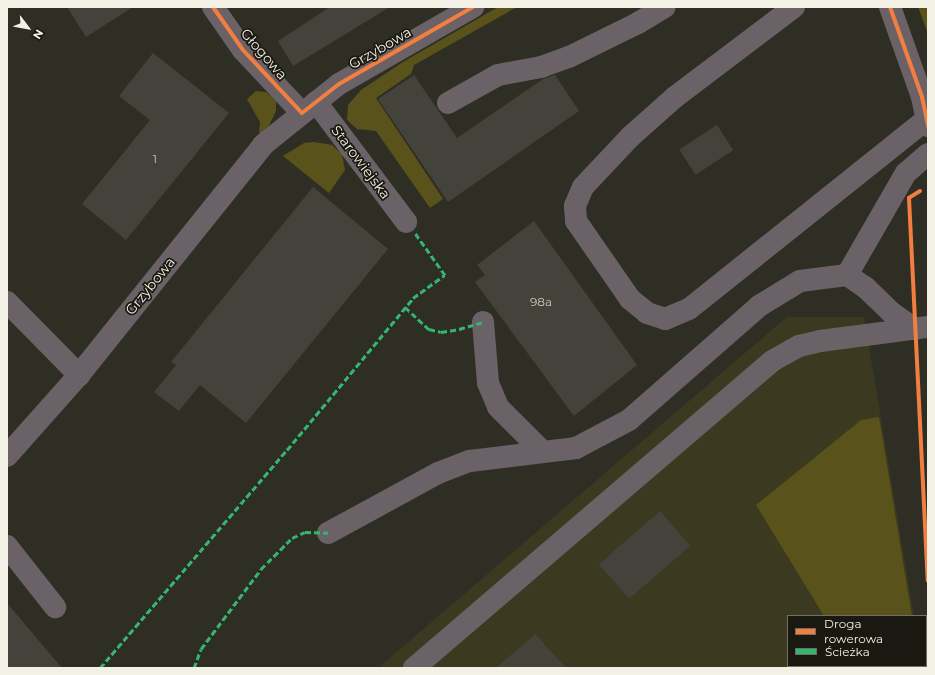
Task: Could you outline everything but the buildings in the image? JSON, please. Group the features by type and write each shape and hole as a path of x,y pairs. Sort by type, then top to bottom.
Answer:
{"street":[{"name":"Głogowa","path":"212,7 243,50 309,107"},
{"name":"Grzybowa","path":"7,456 79,375 262,145 339,84 473,7"},
{"path":"448,103 498,75 541,67 569,57 638,24 665,7"},
{"path":"794,7 675,96 631,136 583,187 575,206 576,221 636,304 647,313 665,319 689,309 927,123 922,97 890,7"},
{"name":"Starowiejska","path":"309,107 406,222"},
{"path":"847,275 906,173 928,154"},
{"path":"328,533 438,473 470,461 576,448 629,420 759,306 800,281 847,275 865,287 892,313 922,328"},
{"path":"7,302 79,375"},
{"path":"483,322 488,382 498,407 542,451"},
{"path":"414,668 772,361 799,346 820,341 922,328"},
{"path":"7,546 55,607"}],"shaded area":[{"path":"498,7 517,7 414,65 411,74 376,98 443,199 430,208 376,131 357,129 347,120 348,105 361,90 403,62"},
{"path":"918,7 928,7 928,34"},
{"path":"256,91 266,92 276,101 276,111 263,138 259,135 260,122 247,99"},
{"path":"314,142 332,145 342,154 345,170 329,193 283,156 304,143"},
{"path":"787,317 864,317 914,615 787,615 787,667 922,668 378,668"},
{"path":"879,417 912,615 823,615 756,505 861,420"},
{"path":"854,667 920,667 920,668"}],"marked path":[{"path":"100,668 287,450 413,298 445,275 415,233"},
{"path":"405,307 429,329 441,332 459,329 483,322"},
{"path":"194,668 201,649 261,569 292,538 305,532 328,533"}],"cycle path":[{"path":"213,7 243,50 302,113 339,84 473,7"},
{"path":"890,7 922,97 928,126"},
{"path":"920,191 909,198 928,581"}]}
